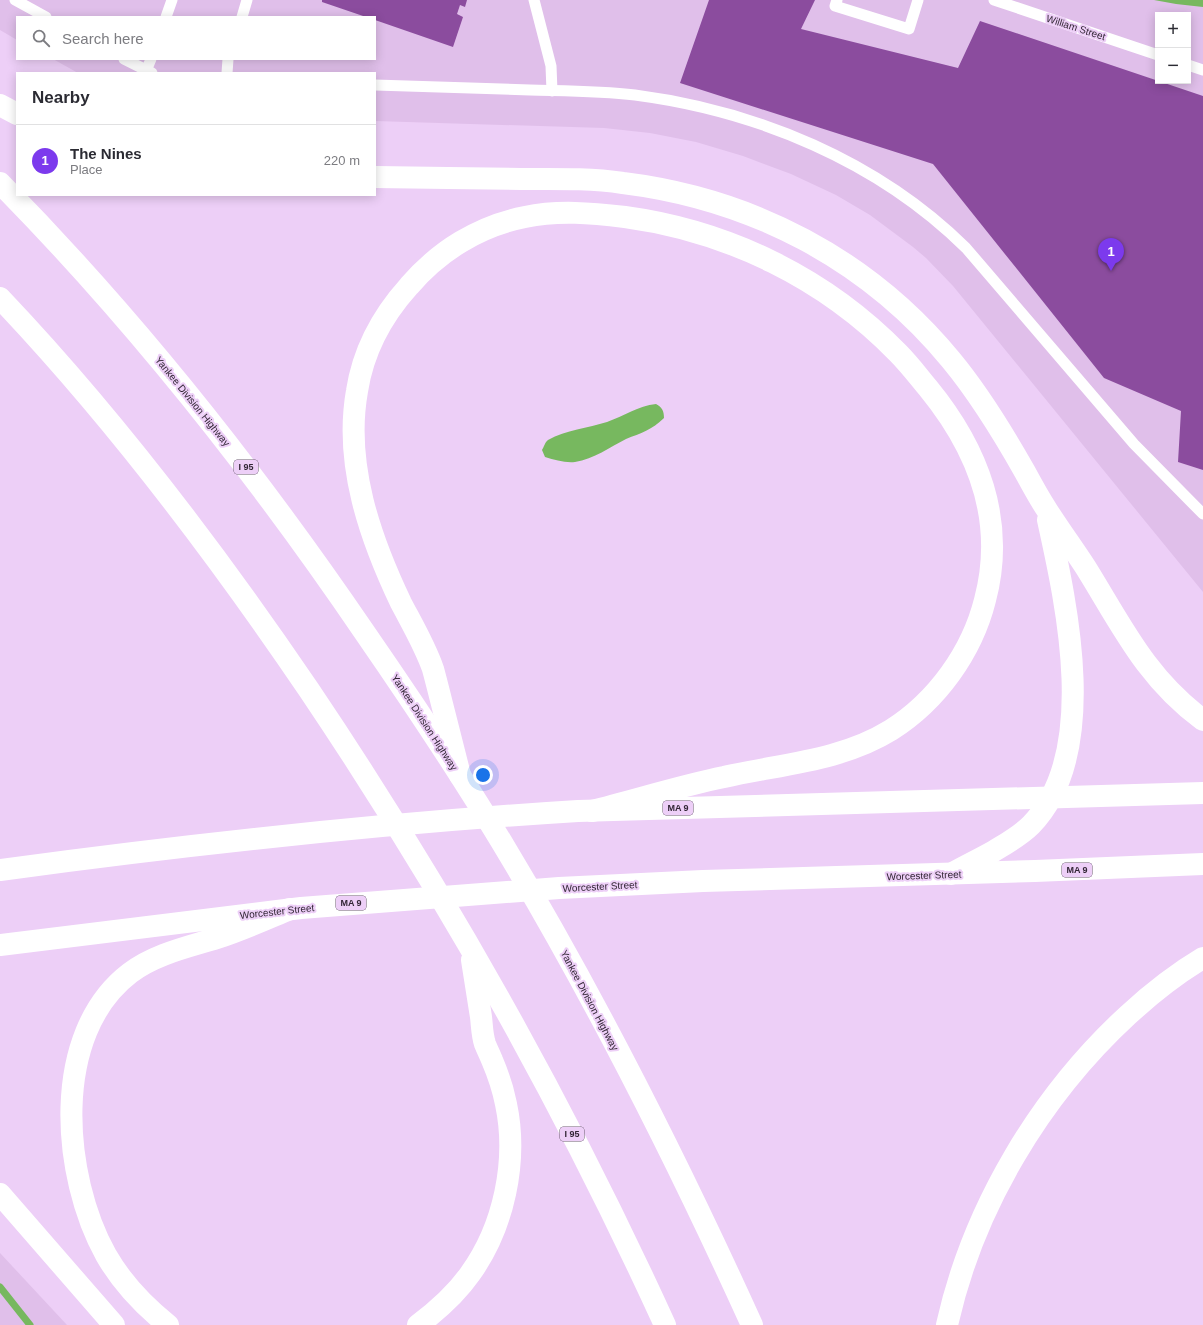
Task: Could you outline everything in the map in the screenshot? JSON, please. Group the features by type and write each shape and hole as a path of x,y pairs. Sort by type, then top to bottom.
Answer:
{"highway":[{"path":"0,106 16,114"},
{"path":"376,177 574,179 632,184 670,190 709,200 751,215 793,233 833,256 870,282 906,312 939,344 981,398 1045,507 1085,567 1145,663 1178,700 1203,720"},
{"name":"Yankee Division Highway","path":"0,183 73,259 131,326 246,467 335,590 428,726 505,848 557,938 612,1039 693,1200 752,1325"},
{"path":"460,775 432,668 387,571 365,510 361,492 354,452 353,424 360,374 370,347 388,312 421,272 462,240 493,226 524,217 556,213 574,213 635,218 697,232 756,254 790,271 827,293 861,319 891,346 903,358 934,396 965,443 981,478 989,510 993,541 988,591 978,624 965,653 946,679 913,714 902,723 877,738 851,750 820,758 725,776 592,811"},
{"name":"I 95","path":"0,298 41,342 99,409 187,520 288,659 338,733 410,846 470,946 523,1040 611,1212 665,1325"},
{"path":"951,874 1008,843 1024,832 1043,810 1051,796 1061,775 1068,752 1071,722 1071,652 1059,571 1045,507"},
{"name":"MA 9","path":"0,870 267,836 509,816 592,811 1051,796 1203,793"},
{"name":"Worcester Street","path":"0,945 290,909 411,898 574,887 703,881 951,874 1203,864"},
{"path":"168,1325 136,1297 115,1269 96,1236 84,1204 77,1175 72,1124 74,1082 81,1047 90,1024 104,1001 114,988 131,972 157,958 185,947 218,937 290,909"},
{"path":"418,1325 458,1290 480,1259 489,1243 499,1217 508,1176 510,1138 506,1104 497,1072 485,1043 470,946"},
{"path":"947,1325 963,1270 986,1211 1016,1153 1047,1106 1080,1064 1120,1022 1178,973 1203,958"},
{"path":"0,1194 114,1325"}],"lane":[{"path":"14,0 44,16"},
{"path":"166,16 172,0"},
{"path":"242,16 248,0"},
{"path":"534,0 551,66 552,91"},
{"path":"837,0 835,6 909,29 918,0"},
{"name":"William Street","path":"994,0 1155,54"},
{"path":"126,60 149,72 151,60"},
{"path":"227,72 228,60"},
{"path":"1191,66 1203,70"},
{"path":"376,85 611,93 679,102 729,114 780,131 805,141 852,164 877,178 921,208 966,248 1134,444 1203,514"}],"shaded area":[{"path":"0,0 1203,0 1203,592 953,286 913,247 870,215 836,195 791,174 743,156 696,142 650,133 604,128 376,121 376,72 76,72 55,60 376,60 376,16 16,16 16,39 0,30"},
{"path":"1154,0 1203,0 1203,7 1176,4"},
{"path":"656,404 660,406 664,413 664,418 660,422 646,431 626,439 595,456 575,462 560,461 545,457 542,450 545,443 555,437 570,431 607,422 637,409"},
{"path":"0,1253 67,1325 0,1325"}],"building":[{"path":"322,0 467,0 465,7 460,5 457,14 463,17 453,47 376,20 376,16 363,16 322,2"},
{"path":"709,0 815,0 801,29 958,68 980,21 1155,80 1155,84 1167,84 1203,96 1203,470 1178,462 1181,411 1104,378 933,164 680,83"}],"waterway":[{"path":"0,1287 30,1325"}],"place":[{"name":"The Nines","path":"1111,271"}]}
